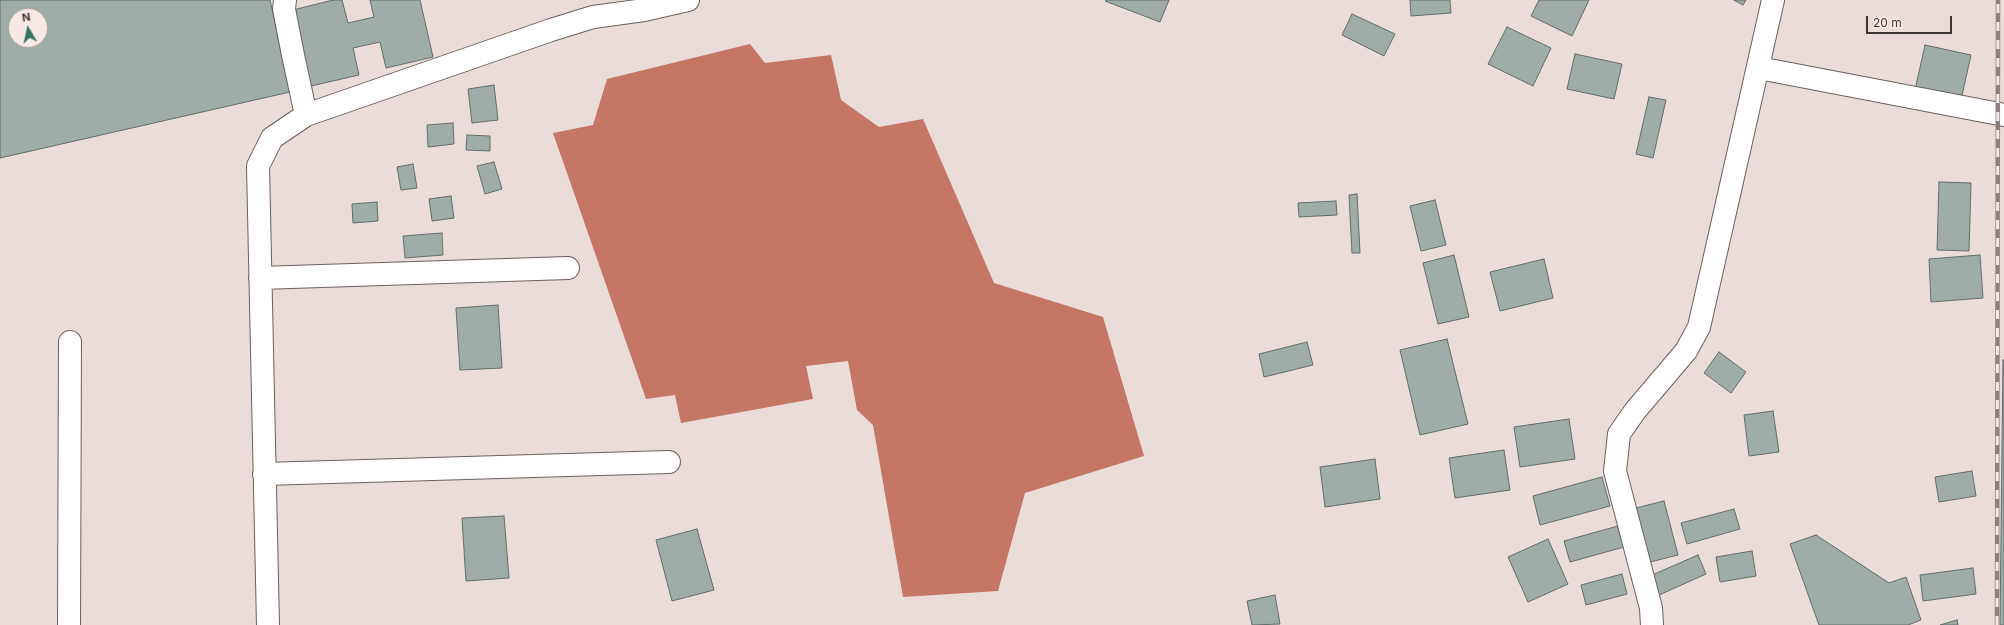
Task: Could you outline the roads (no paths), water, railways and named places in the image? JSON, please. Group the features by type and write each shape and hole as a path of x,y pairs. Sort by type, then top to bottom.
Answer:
{"street":[{"path":"285,0 284,8 306,115"},
{"path":"268,625 258,166 272,138 306,115 593,17 644,10 688,0"},
{"path":"1652,625 1651,608 1615,471 1619,434 1635,411 1686,351 1699,327 1759,68 1773,0"},
{"path":"1759,68 2004,115"},
{"path":"260,278 568,268"},
{"path":"69,625 70,342"},
{"path":"264,474 669,462"}],"railway":[{"path":"1997,625 1998,0"}]}
